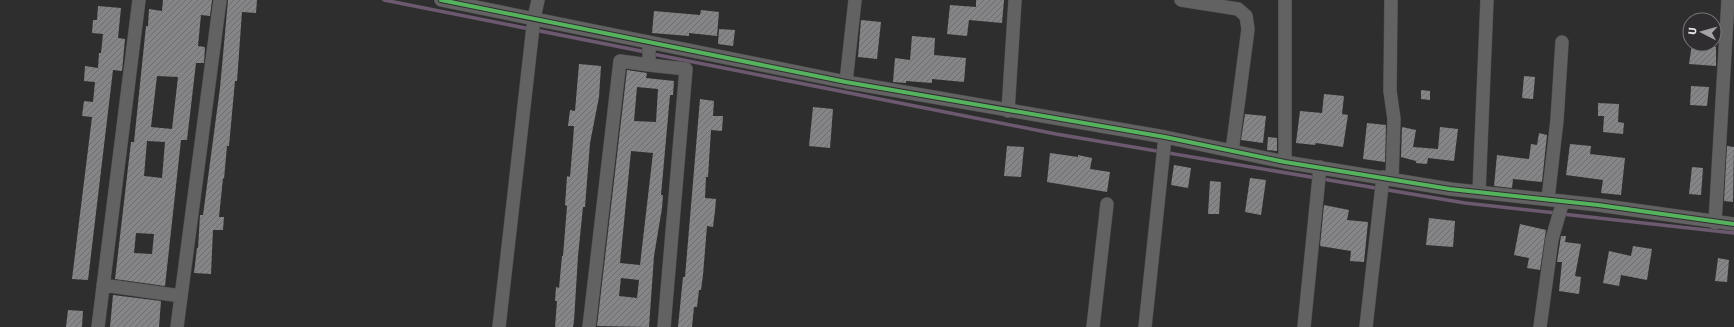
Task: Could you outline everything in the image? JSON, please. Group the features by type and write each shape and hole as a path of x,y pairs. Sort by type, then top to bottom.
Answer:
{"street":[{"path":"98,327 140,0"},
{"path":"177,327 220,0"},
{"path":"441,0 458,2 534,18 649,53 686,70 664,327"},
{"path":"499,327 534,18 538,0"},
{"path":"846,82 855,0"},
{"path":"1008,111 1014,0"},
{"path":"1181,0 1238,9 1246,16 1248,29 1232,151"},
{"path":"1285,0 1285,162"},
{"path":"1366,327 1382,193 1386,178 1394,119 1390,90 1391,0"},
{"path":"1479,192 1487,0"},
{"path":"1715,223 1728,0"},
{"path":"1548,199 1558,120 1562,42"},
{"path":"589,327 620,61 649,53 846,82 1232,151 1285,162 1386,178 1479,192 1548,199 1715,223 1734,224"},
{"path":"1145,327 1162,156 1165,140"},
{"path":"1304,327 1320,167"},
{"path":"1540,327 1544,287 1557,219 1563,202"},
{"path":"1093,327 1107,204"},
{"path":"104,285 181,296"}],"building":[{"path":"163,0 212,0 210,16 201,15 198,46 205,47 204,63 196,63 187,140 181,140 165,286 115,279 131,142 134,142 146,26 148,26 149,9 162,11","holes":["157,76 178,77 172,129 151,127","147,141 165,142 162,178 144,176","136,233 154,234 152,254 134,253"]},
{"path":"228,0 257,0 256,13 242,12 237,81 235,81 229,146 227,146 219,217 224,217 223,230 213,230 211,274 194,273 198,248 200,215 203,215 220,88"},
{"path":"976,0 1004,0 1002,23 969,20 967,36 947,34 950,5 976,7"},
{"path":"98,6 121,8 118,38 125,39 122,71 113,70 88,280 72,279 92,117 82,116 84,101 93,102 95,82 84,81 85,66 98,68 103,34 92,33 93,20 97,20"},
{"path":"701,10 719,12 717,36 689,33 689,36 652,33 654,11 700,15"},
{"path":"861,20 881,22 877,59 858,57"},
{"path":"719,29 735,30 733,46 718,44"},
{"path":"912,36 935,38 934,55 966,58 964,82 932,79 932,83 906,81 906,83 893,82 895,58 910,60"},
{"path":"1691,52 1716,52 1716,66 1689,64"},
{"path":"579,64 601,66 599,97 590,143 585,207 583,207 578,256 573,327 555,327 557,301 555,301 556,287 559,288 563,256 567,206 565,205 567,176 570,177 574,126 568,126 570,110 575,111"},
{"path":"627,70 647,73 646,78 674,81 673,95 670,95 661,195 663,195 662,208 654,256 649,327 597,326","holes":["637,87 658,89 656,122 634,121","631,151 653,153 640,265 620,263","621,278 639,280 637,298 619,296"]},
{"path":"1524,76 1535,77 1533,99 1522,98"},
{"path":"1691,86 1709,87 1707,106 1690,105"},
{"path":"1421,90 1430,91 1430,100 1421,99"},
{"path":"1324,94 1344,96 1342,114 1348,115 1343,147 1316,143 1315,145 1296,143 1300,111 1322,113"},
{"path":"700,99 714,101 713,116 723,116 722,131 711,130 708,177 706,177 705,198 716,199 715,211 713,227 707,226 701,290 699,290 697,307 694,307 692,327 678,327 683,277 685,277"},
{"path":"1598,103 1619,104 1618,122 1624,123 1623,134 1603,132 1604,116 1598,116"},
{"path":"813,107 833,109 830,148 809,146"},
{"path":"1245,114 1266,116 1263,143 1241,140"},
{"path":"1367,123 1386,125 1385,162 1363,159"},
{"path":"1402,127 1416,130 1413,147 1438,149 1440,127 1458,129 1454,161 1428,158 1427,164 1416,163 1416,161 1401,157"},
{"path":"1539,133 1547,135 1542,182 1513,179 1512,188 1494,186 1497,155 1529,159 1531,144 1537,145"},
{"path":"1268,137 1277,138 1277,151 1267,150"},
{"path":"1570,144 1591,146 1590,154 1625,158 1621,195 1601,193 1603,180 1566,175"},
{"path":"1007,146 1024,147 1021,177 1004,176"},
{"path":"1727,146 1734,147 1733,202 1724,201"},
{"path":"1050,153 1078,157 1078,155 1092,158 1090,169 1110,172 1107,192 1047,182"},
{"path":"1174,165 1191,168 1188,188 1171,185"},
{"path":"1692,167 1703,168 1701,195 1689,194"},
{"path":"1250,178 1266,180 1261,215 1245,212"},
{"path":"1210,181 1221,182 1219,214 1208,214"},
{"path":"1324,205 1349,210 1347,220 1368,222 1364,262 1350,261 1351,251 1320,246"},
{"path":"1429,218 1455,221 1453,247 1426,245"},
{"path":"1520,224 1546,230 1540,270 1527,268 1529,258 1514,255"},
{"path":"1561,236 1566,236 1565,242 1581,244 1575,276 1581,277 1579,294 1559,291 1562,262 1557,262"},
{"path":"1633,246 1652,249 1647,280 1621,275 1619,286 1603,283 1609,251 1631,256"},
{"path":"1718,258 1729,260 1727,282 1715,281"},
{"path":"113,295 161,301 159,327 110,327"},
{"path":"68,310 83,311 82,327 66,327"}],"waterway":[{"path":"384,0 646,52"},
{"path":"653,54 1056,134 1465,203 1556,213"},
{"path":"1562,214 1734,233"}],"cycle path":[{"path":"441,0 846,82 1165,137 1285,162 1450,189 1598,205 1734,224"}]}
